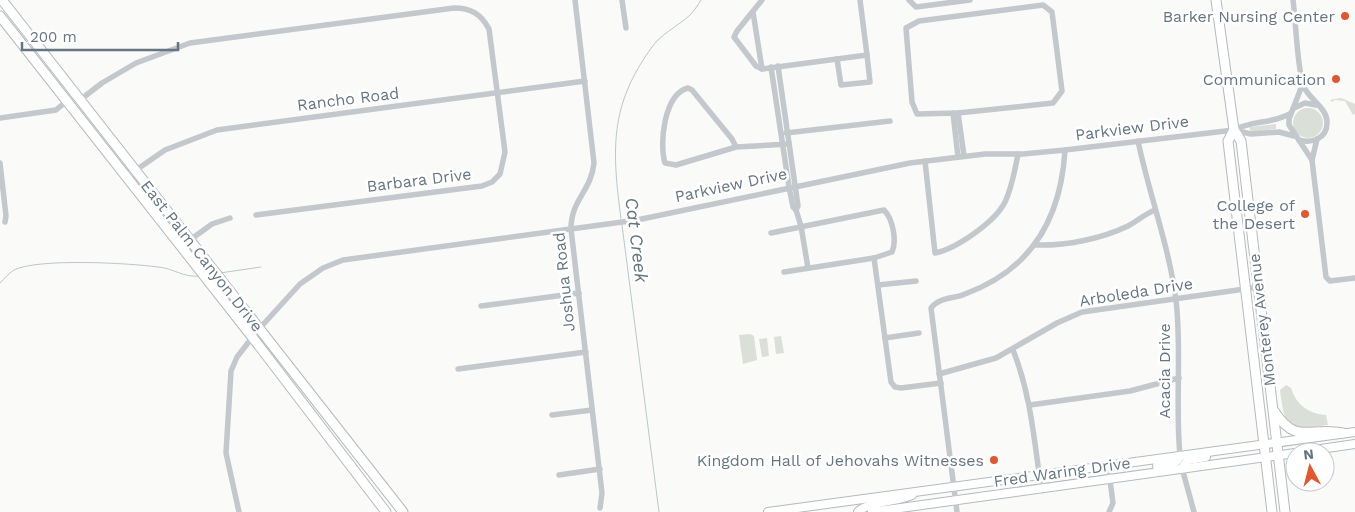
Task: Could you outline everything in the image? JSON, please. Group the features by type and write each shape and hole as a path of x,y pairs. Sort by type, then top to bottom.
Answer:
{"main road":[{"name":"East Palm Canyon Drive","path":"2,0 74,98 126,178 253,338 386,512"},
{"name":"Monterey Avenue","path":"1216,0 1234,130 1241,141 1285,512"},
{"name":"East Palm Canyon Drive","path":"0,16 74,98 136,171 403,512"},
{"name":"Monterey Avenue","path":"1234,130 1228,141 1272,512"},
{"path":"1273,409 1284,426 1296,432 1329,430 1343,433"},
{"name":"Fred Waring Drive","path":"768,512 1355,432"},
{"path":"1335,447 1355,444"},
{"path":"1182,468 1188,460 1206,457 1219,450"},
{"name":"Fred Waring Drive","path":"872,512 1110,477 1285,454"},
{"path":"1138,474 1154,466 1174,464 1180,456"},
{"path":"858,512 863,507 901,500 918,491"}],"street":[{"name":"Joshua Road","path":"576,0 594,163 592,180 574,208 571,229 600,469 602,493 600,508"},
{"path":"622,0 626,28"},
{"path":"762,0 736,30 734,37 756,66 762,69 868,55"},
{"path":"838,59 842,85 870,82 860,0"},
{"path":"909,0 916,7 970,0"},
{"path":"1234,130 1251,134 1279,132 1311,142 1317,139 1326,129 1326,116 1310,98 1303,83 1293,0"},
{"path":"1043,5 1052,12 1062,91 1053,103 956,113 917,114 912,102 906,28 919,21 1043,5"},
{"name":"Barbara Drive","path":"0,118 56,110 136,63 190,43 454,8 465,8 475,12 484,20 489,29 505,152 500,174 492,182 482,186 256,215"},
{"path":"753,12 762,69"},
{"path":"778,66 777,84 791,186 798,206 796,210 801,226 808,268"},
{"path":"771,67 783,98 780,107"},
{"name":"Rancho Road","path":"126,178 169,148 217,130 585,81"},
{"path":"1303,83 1289,125 1312,160"},
{"path":"736,147 732,139 692,90 688,88 682,91 667,115 664,128 663,156 665,163 676,165 736,147 772,144 796,133 890,121"},
{"path":"1234,130 1246,123 1278,120 1306,103 1318,106"},
{"path":"956,113 961,156"},
{"name":"Parkview Drive","path":"239,512 226,453 231,371 237,358 259,329 300,284 324,268 343,260 636,220 791,186 925,161 961,156 1065,150 1234,130"},
{"path":"1317,139 1312,160 1326,277 1330,281 1355,278"},
{"name":"Acacia Drive","path":"1138,141 1166,249 1176,299 1180,339 1177,416 1180,456"},
{"path":"957,512 931,308 934,303 966,294 988,284 1019,262 1036,245 1054,207 1064,175 1065,150"},
{"path":"925,161 934,253 966,241 1004,204 1013,179 1018,154"},
{"path":"0,163 5,222"},
{"path":"770,233 884,210 892,223 895,246 892,252 874,258 784,272"},
{"path":"1036,245 1050,246 1102,236 1127,226 1155,210"},
{"path":"192,244 212,224 230,218"},
{"path":"874,258 891,382 895,387 941,383"},
{"path":"878,285 916,281"},
{"name":"Arboleda Drive","path":"939,374 978,365 1013,350 1058,322 1082,312 1259,287"},
{"path":"481,306 579,293"},
{"path":"885,338 919,333"},
{"path":"1013,350 1024,377 1030,405 1041,487"},
{"path":"458,369 586,352"},
{"path":"1030,405 1130,391 1179,378"},
{"path":"552,415 592,410"},
{"path":"1108,466 1113,503 1109,512"},
{"path":"1182,468 1194,512"},
{"path":"559,475 600,469"}],"shaded area":[{"path":"1341,98 1355,104 1355,114 1353,115 1345,101 1335,100 1332,102 1330,100"},
{"path":"1308,108 1319,112 1323,123 1319,134 1308,138 1297,134 1293,123 1297,112"},
{"path":"1276,124 1276,129 1252,132 1250,130 1250,127"},
{"path":"750,334 754,336 757,360 743,364 739,335"},
{"path":"781,336 784,353 776,354 774,337"},
{"path":"767,338 769,356 762,357 759,339"},
{"path":"1286,385 1291,388 1296,399 1304,408 1314,413 1326,415 1328,425 1297,427 1291,425 1284,413 1280,390"}],"waterway":[{"name":"Cat Creek","path":"621,219 616,171 617,129 628,89 638,68 656,42 690,15 701,0"},
{"name":"Cat Creek","path":"622,225 659,512"},
{"path":"0,283 14,270 26,266 62,263 144,265 163,268 188,276 199,276"},
{"path":"220,273 261,267"}],"place":[{"name":"Barker Nursing Center","path":"1345,16"},
{"name":"Communication","path":"1336,79"},
{"name":"College of the Desert","path":"1305,214"},
{"name":"Kingdom Hall of Jehovahs Witnesses","path":"994,460"}]}
